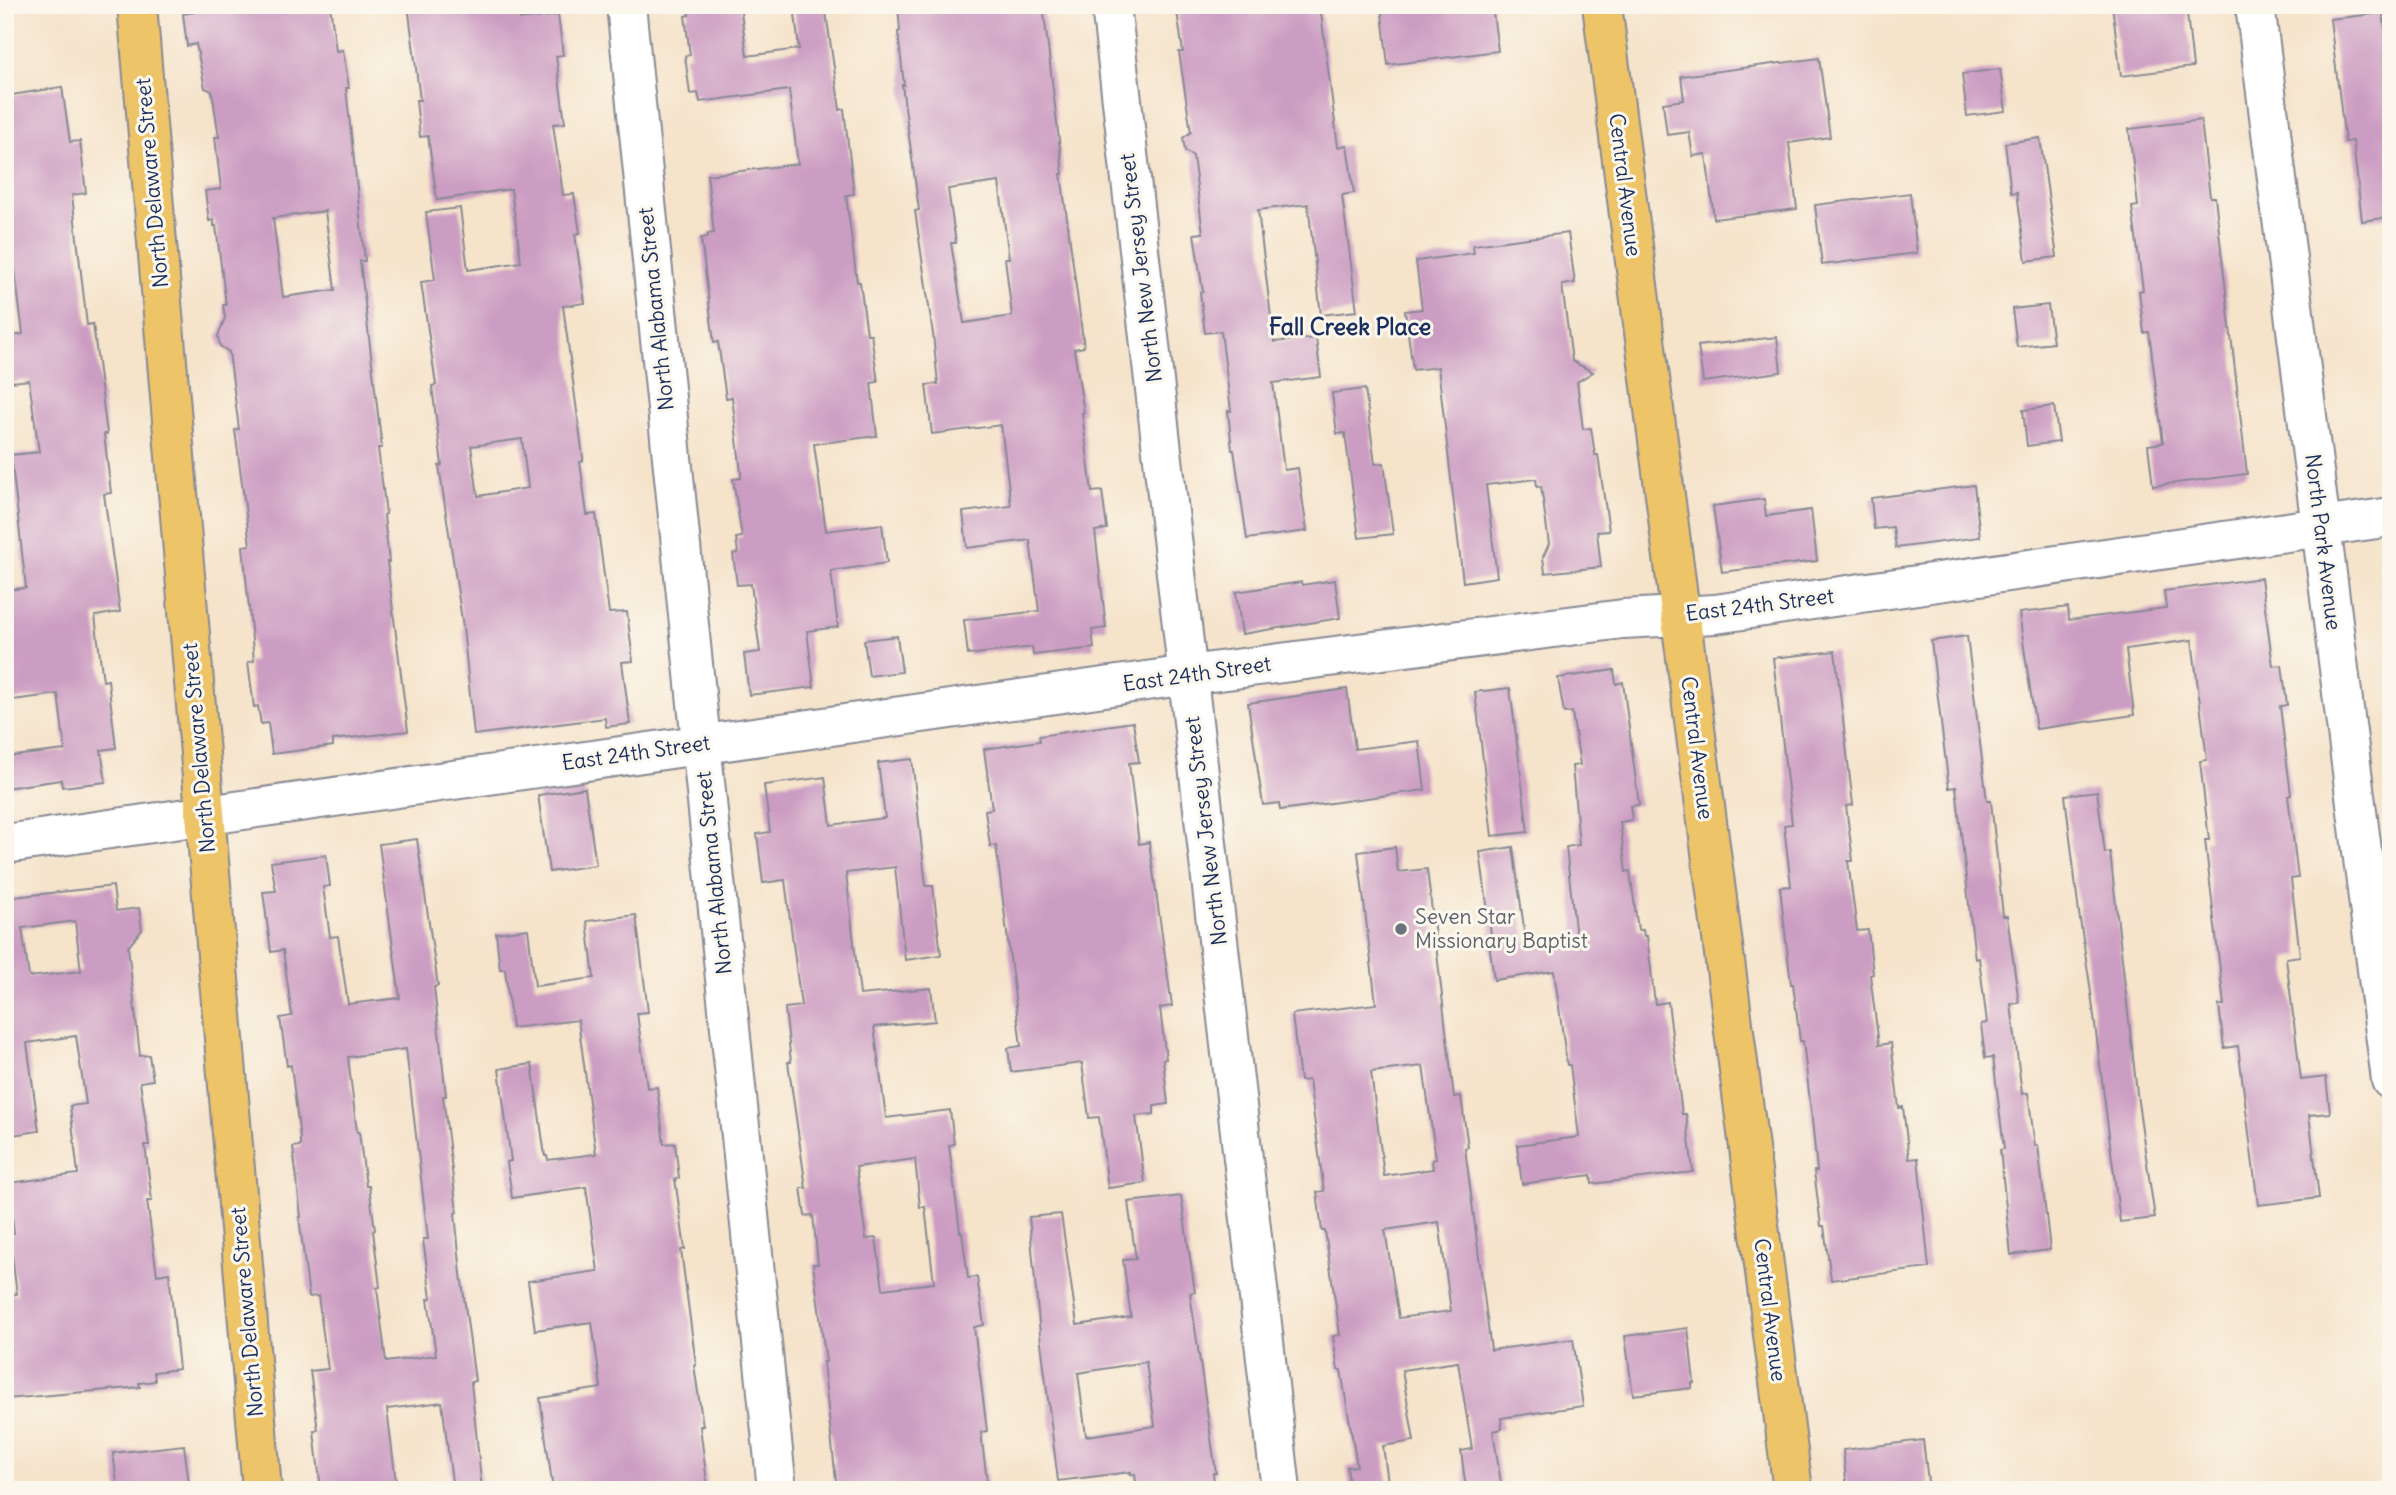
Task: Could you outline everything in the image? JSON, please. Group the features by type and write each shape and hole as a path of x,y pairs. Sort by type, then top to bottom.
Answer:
{"main road":[{"name":"North Delaware Street","path":"137,5 262,1490"},
{"name":"Central Avenue","path":"1602,5 1793,1490"}],"street":[{"name":"North Alabama Street","path":"626,5 777,1490"},
{"name":"North New Jersey Street","path":"1111,5 1282,1490"},
{"name":"North Park Avenue","path":"2255,5 2391,1080"},
{"name":"East 24th Street","path":"5,844 1188,675 1623,619 1715,614 2391,517"}],"green space":[{"path":"2391,553 2391,631 2381,554"}],"building":[{"path":"196,5 330,5 336,51 343,50 349,88 346,88 365,261 360,261 382,448 378,448 386,514 387,562 408,731 333,740 333,746 272,754 268,723 261,724 258,706 254,707 248,662 254,661 243,546 250,545 235,430 239,429 229,352 220,346 218,336 225,318 223,305 226,305 216,226 214,220 209,221 205,191 221,189 215,137 219,137 212,91 205,88 196,44 187,46 183,14 197,12","holes":["325,211 335,290 283,297 273,218"]},
{"path":"408,5 518,5 520,20 558,15 563,55 556,56 565,123 553,124 563,195 574,194 580,233 575,234 585,303 563,306 583,457 580,462 587,515 596,514 609,613 627,612 633,661 622,662 630,724 606,727 605,718 474,735 463,627 439,466 442,465 432,386 436,385 421,282 435,280 426,212 460,208 468,270 521,262 511,189 437,200 428,136 420,137 416,100 420,100","holes":["522,439 528,488 478,496 471,446"]},
{"path":"687,5 740,5 747,56 799,49 794,5 825,5 840,110 844,109 854,194 846,195 857,282 860,282 867,334 871,334 878,382 871,383 877,436 814,444 826,531 882,524 887,563 831,571 838,627 807,631 814,687 749,695 744,654 760,652 751,584 737,585 733,554 738,553 736,538 742,537 733,479 741,478 741,473 732,397 726,398 718,342 714,343 701,238 714,233 707,175 798,164 789,90 700,102 698,93 690,94 685,56 690,55 685,16 689,15"},
{"path":"898,5 1043,5 1061,174 1084,347 1074,349 1092,492 1102,491 1107,529 1095,531 1106,628 1092,630 1094,648 1033,655 1032,647 968,655 964,620 1039,611 1030,540 967,548 963,512 1011,506 1001,425 932,434 926,385 938,384 915,211 919,210 902,85","holes":["999,182 1009,258 1005,258 1012,316 964,323 951,243 956,243 948,189"]},
{"path":"1176,5 1320,5 1338,147 1347,145 1354,193 1342,195 1357,311 1321,315 1308,204 1258,210 1274,342 1316,338 1321,377 1273,383 1284,470 1298,468 1307,531 1247,539 1232,450 1228,411 1231,411 1221,331 1205,333 1200,292 1203,292 1194,234 1203,233 1193,156 1185,151 1183,138 1191,132 1179,52 1183,52"},
{"path":"1381,5 1492,5 1498,51 1388,65"},
{"path":"2112,5 2186,5 2193,67 2121,76"},
{"path":"2383,13 2388,53 2384,54 2391,106 2391,217 2362,221 2353,141 2345,142 2330,19"},
{"path":"1819,58 1830,137 1789,143 1797,209 1714,219 1706,154 1693,156 1689,132 1667,135 1663,103 1684,100 1681,76"},
{"path":"2000,69 2006,111 1967,116 1962,74"},
{"path":"62,87 70,142 80,141 86,193 72,195 87,325 93,324 107,434 104,434 111,493 104,494 120,612 95,616 103,681 108,680 116,748 101,750 106,782 62,787 61,780 5,788 5,757 65,750 58,694 5,701 5,590 26,588 11,455 39,452 29,380 12,382 6,337 23,334 14,263 5,264 5,96"},
{"path":"2201,120 2210,197 2215,197 2247,474 2153,486 2148,445 2163,443 2149,332 2144,333 2139,291 2143,290 2132,207 2138,206 2129,129"},
{"path":"2040,138 2057,257 2026,261 2017,192 2011,193 2005,143"},
{"path":"1910,193 1917,253 1822,265 1815,205"},
{"path":"1568,233 1575,283 1562,285 1572,361 1593,372 1577,382 1583,429 1591,428 1595,455 1598,455 1609,531 1597,532 1601,567 1545,573 1543,557 1549,544 1541,486 1537,487 1536,479 1486,485 1497,577 1463,582 1438,367 1413,370 1405,311 1422,309 1416,261 1474,253 1473,245"},
{"path":"2048,305 2053,343 2017,347 2012,309"},
{"path":"1777,337 1781,372 1703,382 1698,346"},
{"path":"1365,389 1375,464 1384,463 1393,534 1359,538 1345,433 1337,434 1332,393"},
{"path":"2054,406 2059,442 2027,446 2023,410"},
{"path":"1974,485 1980,537 1896,548 1893,527 1874,529 1871,498"},
{"path":"1764,499 1766,516 1811,510 1817,561 1722,572 1713,506"},
{"path":"2261,578 2273,666 2282,665 2287,705 2280,706 2298,878 2291,879 2300,956 2286,958 2301,1080 2326,1077 2330,1113 2309,1115 2319,1198 2258,1205 2238,1046 2224,1048 2219,1005 2224,1005 2205,840 2209,840 2200,761 2207,760 2192,640 2126,649 2134,715 2036,729 2019,613 2068,607 2069,620 2166,608 2164,591"},
{"path":"1335,580 1340,618 1242,634 1236,592 1301,582 1302,585"},
{"path":"897,636 902,672 869,676 864,640"},
{"path":"1967,636 1987,801 1991,801 2003,916 2007,916 2019,1003 2011,1004 2022,1094 2028,1093 2035,1146 2038,1145 2050,1250 2011,1255 2000,1150 2004,1149 1993,1057 1985,1058 1981,1024 1987,1023 1979,958 1975,959 1956,787 1949,788 1931,641"},
{"path":"1835,651 1853,805 1846,806 1853,861 1848,861 1857,931 1868,930 1873,974 1870,975 1879,1045 1891,1043 1909,1159 1918,1158 1929,1268 1831,1280 1814,1171 1817,1171 1803,1041 1800,1041 1791,984 1780,887 1791,886 1784,825 1792,824 1773,658"},
{"path":"1614,670 1616,684 1623,682 1639,805 1630,806 1632,820 1620,822 1626,872 1630,871 1638,930 1643,930 1644,936 1647,936 1655,1004 1668,1002 1682,1114 1686,1114 1693,1172 1592,1184 1591,1175 1522,1184 1517,1145 1579,1137 1570,1065 1567,1065 1554,971 1494,980 1489,942 1492,942 1480,852 1513,847 1526,943 1576,938 1566,847 1579,845 1572,766 1580,765 1572,712 1564,713 1558,678"},
{"path":"1510,688 1528,832 1492,836 1475,692"},
{"path":"1347,689 1355,749 1419,741 1425,790 1280,810 1279,803 1263,805 1248,703"},
{"path":"1133,722 1139,762 1129,763 1139,844 1149,842 1172,1006 1160,1008 1168,1104 1154,1106 1154,1114 1136,1116 1145,1183 1108,1188 1099,1117 1089,1118 1082,1063 1011,1072 1008,1048 1021,1046 996,845 990,846 985,810 992,809 984,749 1040,741 1039,736"},
{"path":"912,759 926,886 933,886 941,955 905,960 895,867 846,873 860,995 931,988 935,1021 874,1027 886,1118 950,1110 954,1144 949,1145 960,1232 968,1278 977,1277 984,1325 974,1327 987,1431 981,1432 988,1490 837,1490 823,1362 826,1362 813,1264 818,1264 813,1215 805,1216 801,1188 806,1188 788,1062 791,1062 785,1008 801,1006 785,880 763,883 757,834 770,832 764,785 825,777 831,825 885,818 878,763","holes":["915,1159 920,1207 925,1207 934,1283 883,1289 876,1238 866,1239 856,1167"]},
{"path":"585,788 596,865 549,872 538,795"},
{"path":"2097,791 2105,853 2110,852 2138,1102 2155,1218 2120,1222 2065,795"},
{"path":"417,839 438,986 434,987 446,1096 443,1096 475,1381 471,1382 482,1490 453,1490 442,1402 387,1409 397,1490 321,1490 314,1431 318,1430 310,1371 328,1369 318,1296 309,1297 299,1217 293,1147 300,1146 300,1139 291,1065 287,1066 280,1018 292,1016 283,950 271,952 263,892 276,891 271,862 326,855 330,886 323,887 330,937 338,936 348,1004 400,998 379,844","holes":["406,1049 428,1239 423,1239 436,1355 386,1362 377,1288 380,1287 375,1230 357,1132 348,1057"]},
{"path":"1395,847 1398,872 1427,869 1454,1097 1461,1096 1468,1147 1465,1148 1491,1350 1573,1339 1583,1406 1501,1418 1502,1429 1493,1431 1502,1490 1478,1490 1478,1487 1466,1489 1461,1451 1472,1449 1458,1362 1402,1370 1414,1441 1383,1446 1389,1490 1350,1490 1347,1467 1357,1466 1333,1336 1340,1335 1317,1192 1324,1191 1309,1080 1300,1081 1292,1014 1376,1004 1358,852","holes":["1423,1066 1436,1159 1432,1160 1433,1169 1384,1176 1371,1072","1439,1222 1451,1311 1399,1318 1385,1230"]},
{"path":"113,886 116,911 139,908 142,930 128,947 140,1056 149,1055 153,1080 140,1082 149,1145 145,1145 152,1201 147,1201 157,1275 169,1273 179,1369 154,1372 155,1381 139,1383 140,1387 7,1399 5,1352 10,1351 5,1296 17,1294 9,1234 14,1233 8,1183 78,1174 70,1106 86,1104 76,1036 27,1043 39,1131 5,1136 5,898","holes":["75,921 81,971 29,977 22,928"]},
{"path":"636,915 648,1012 637,1013 647,1088 657,1087 664,1144 675,1143 679,1178 675,1179 685,1249 681,1250 703,1426 700,1426 708,1490 553,1490 540,1398 601,1388 592,1322 535,1330 528,1281 598,1271 586,1187 512,1198 507,1162 511,1161 499,1069 532,1064 545,1156 548,1160 596,1154 578,1020 512,1028 505,969 500,969 496,933 528,929 535,986 594,978 587,921"},
{"path":"1181,1196 1195,1292 1190,1293 1216,1473 1213,1473 1215,1490 1137,1490 1135,1474 1131,1475 1131,1472 1058,1481 1029,1217 1061,1214 1077,1325 1131,1317 1123,1260 1136,1259 1128,1202","holes":["1146,1362 1155,1426 1086,1436 1078,1373"]},
{"path":"1688,1328 1694,1383 1692,1388 1633,1395 1625,1336"},
{"path":"1923,1440 1929,1490 1847,1490 1843,1450"},
{"path":"184,1445 189,1484 171,1487 171,1490 118,1490 113,1453"}],"place":[{"name":"Seven Star Missionary Baptist","path":"1401,929"}],"district":[{"name":"Fall Creek Place","path":"1350,327"}]}
